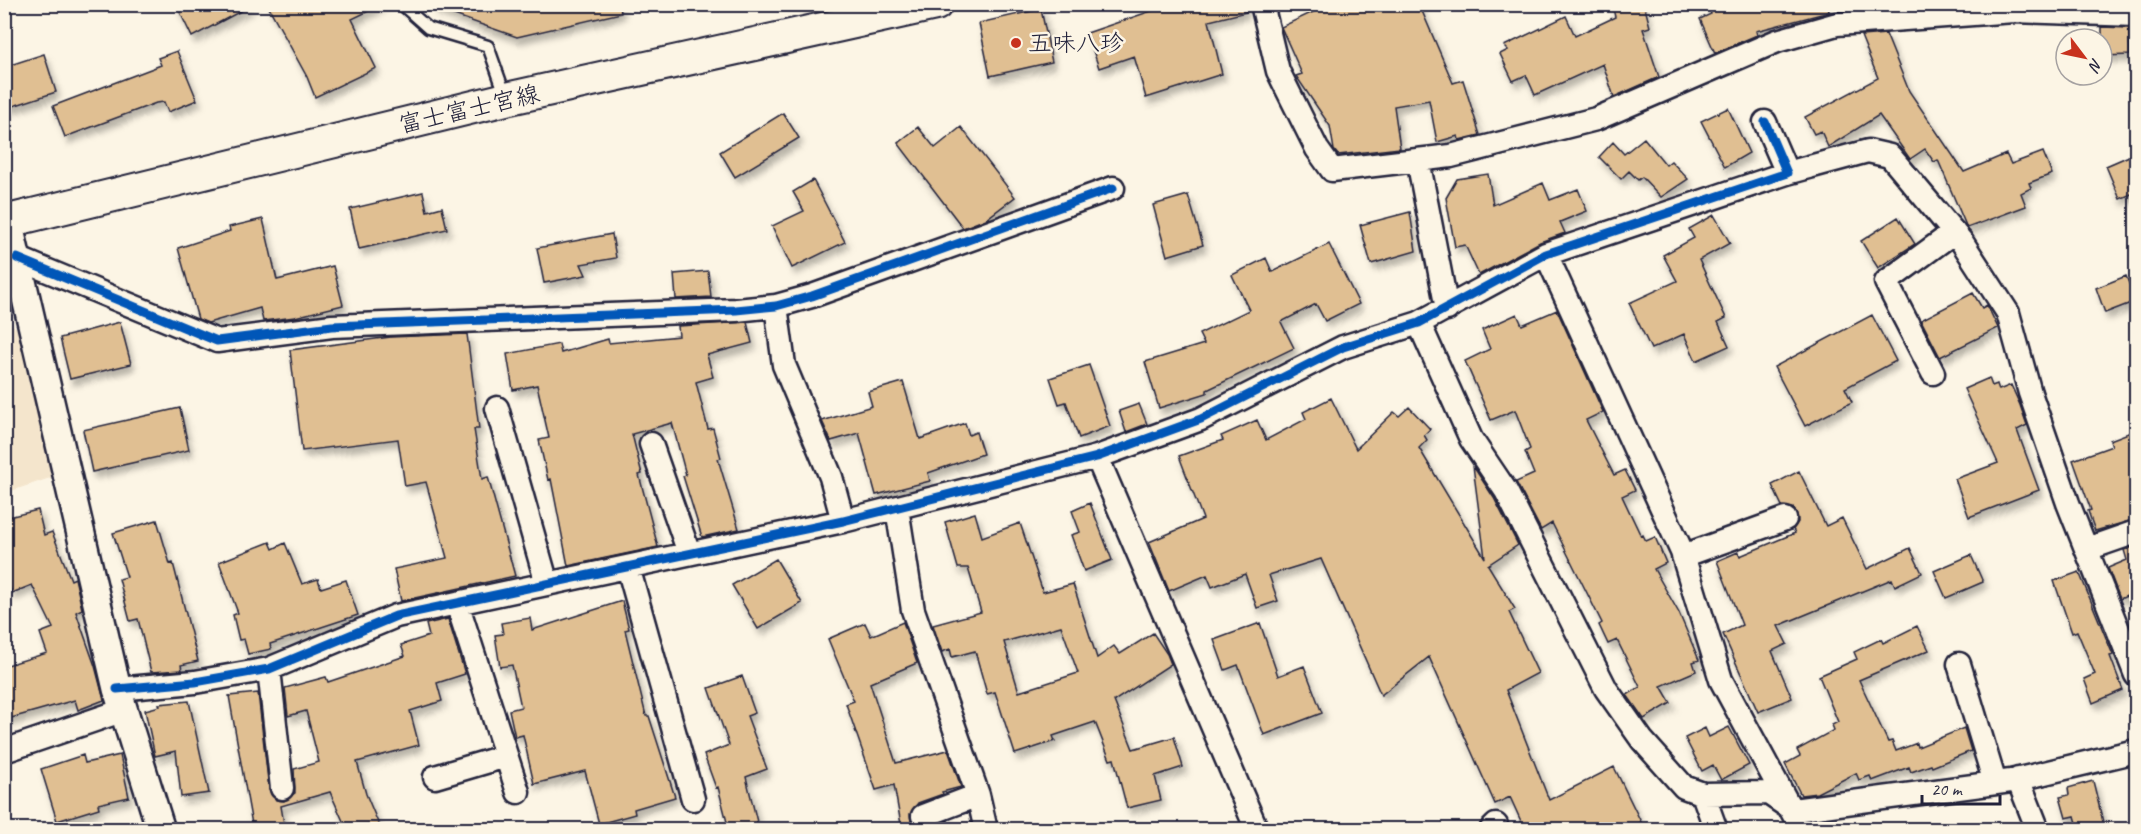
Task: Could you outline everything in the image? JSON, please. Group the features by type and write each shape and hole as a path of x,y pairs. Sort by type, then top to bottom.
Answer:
{"main road":[{"name":"富士富士宮線","path":"6,221 857,14 936,4"}],"street":[{"path":"1262,4 1278,71 1317,150 1332,170 1451,156 1596,118 1777,40 1837,24 2013,11 2136,15"},
{"path":"1765,122 1787,173"},
{"path":"4,751 120,700 195,681 269,669 396,616 843,521 1097,457 1201,419 1343,347 1419,323 1546,254 1787,173 1868,151 1890,156 1954,232 2008,313 2030,393 2136,675"},
{"path":"1418,160 1447,309"},
{"path":"17,258 217,341 332,326 776,306 812,296 1113,188"},
{"path":"6,221 17,258 120,700 161,830"},
{"path":"1933,373 1886,282 1954,232"},
{"path":"1546,254 1683,556 1721,680 1797,820"},
{"path":"776,306 784,364 831,477 843,521"},
{"path":"1419,323 1471,439 1506,491 1606,688 1642,740 1684,787 1703,794 1768,793 1797,820"},
{"path":"497,408 547,584"},
{"path":"651,444 689,553"},
{"path":"1097,457 1257,830"},
{"path":"897,508 914,609 978,795 986,830"},
{"path":"1683,556 1785,519"},
{"path":"2087,549 2136,532"},
{"path":"628,567 693,799"},
{"path":"457,603 518,792"},
{"path":"1959,664 1995,783"},
{"path":"269,669 282,788"},
{"path":"1797,820 2018,779 2136,751"},
{"path":"435,777 506,756"},
{"path":"2018,779 2038,830"},
{"path":"1703,794 1716,830"},
{"path":"923,816 978,795"}],"lane":[{"path":"401,4 428,28 488,46 506,99"}],"shaded area":[{"path":"4,317 23,334 53,477 5,493"}],"building":[{"path":"176,4 254,4 192,37"},
{"path":"267,4 383,4 352,19 376,68 315,97 307,77"},
{"path":"434,4 620,4 621,13 517,37 434,8"},
{"path":"1156,4 1245,4 1246,12 1209,21 1222,74 1146,98 1134,56 1099,68 1087,33 1157,9"},
{"path":"1330,4 1419,4 1453,83 1463,80 1480,135 1459,140 1458,136 1437,142 1429,100 1394,106 1400,148 1338,155 1334,150 1330,126 1296,76 1302,74 1281,27"},
{"path":"1612,4 1644,4 1650,27 1643,29 1659,77 1614,97 1603,64 1535,95 1526,75 1513,81 1500,54 1508,50 1504,46 1566,16 1575,36 1615,17"},
{"path":"1706,4 1828,4 1829,12 1756,31 1757,35 1715,53 1700,19 1711,14"},
{"name":"五味八珍","path":"1041,9 1052,62 990,76 979,23"},
{"path":"2114,27 2129,28 2130,55 2114,56"},
{"path":"1886,34 1909,91 1964,172 2006,154 2011,164 2043,152 2052,174 2029,183 2031,188 2021,193 2026,206 1967,228 1938,160 1934,162 1925,149 1910,159 1879,115 1828,147 1821,131 1814,134 1805,117 1878,78 1861,36"},
{"path":"177,51 197,100 168,112 164,102 156,103 65,137 53,106 161,65 158,58"},
{"path":"44,54 56,92 4,109 4,67"},
{"path":"1728,108 1749,153 1725,167 1701,121"},
{"path":"783,113 799,138 735,177 720,152"},
{"path":"918,127 935,148 961,127 1015,197 986,219 963,228 898,143"},
{"path":"1644,138 1666,165 1671,161 1688,179 1661,197 1642,177 1638,180 1629,171 1621,179 1599,157 1613,142 1624,154"},
{"path":"2136,153 2136,192 2120,199 2106,166"},
{"path":"1488,174 1493,205 1543,183 1550,200 1578,189 1587,211 1560,222 1565,233 1540,242 1479,275 1465,245 1455,247 1446,198 1457,179"},
{"path":"813,180 845,242 792,268 772,226 804,211 793,192"},
{"path":"423,192 427,211 442,207 447,229 359,249 350,209"},
{"path":"1188,195 1203,245 1167,256 1153,205"},
{"path":"1410,212 1416,251 1371,264 1360,225"},
{"path":"1714,215 1730,243 1699,260 1726,318 1718,322 1729,346 1696,361 1684,334 1651,349 1629,303 1677,281 1663,255 1694,238 1689,229"},
{"path":"1898,217 1915,244 1878,268 1861,241"},
{"path":"263,219 277,280 333,266 343,305 295,317 263,321 260,308 208,323 198,319 178,248 230,231 229,227"},
{"path":"612,234 616,258 581,264 586,275 544,283 537,248"},
{"path":"1329,244 1359,304 1325,321 1316,304 1281,322 1294,348 1207,390 1207,393 1159,408 1145,362 1204,344 1199,334 1249,310 1232,275 1266,258 1272,272"},
{"path":"708,271 711,297 676,299 674,274"},
{"path":"2126,276 2136,301 2105,313 2096,288"},
{"path":"1973,293 1982,308 1987,305 1998,328 1940,357 1921,320"},
{"path":"1557,310 1603,412 1586,420 1614,475 1625,470 1635,490 1622,496 1641,536 1643,535 1646,541 1655,537 1666,563 1654,569 1679,613 1699,660 1693,662 1696,671 1661,686 1671,703 1644,719 1627,695 1640,687 1617,640 1608,644 1599,625 1602,623 1552,523 1541,530 1516,482 1534,474 1525,452 1530,449 1515,410 1491,420 1465,361 1490,349 1482,330 1517,314 1522,325"},
{"path":"1872,315 1896,361 1845,388 1852,402 1805,426 1774,367"},
{"path":"120,322 131,364 70,379 60,338"},
{"path":"747,322 752,343 707,355 713,377 696,382 708,429 713,428 721,458 718,459 739,529 702,537 683,476 686,475 672,423 632,434 642,474 639,475 658,547 568,566 551,479 548,480 539,440 549,438 537,385 513,390 507,354 559,344 561,353 608,339 609,343 679,336 678,326"},
{"path":"467,334 479,429 474,429 482,479 488,477 515,576 401,601 394,569 447,558 426,482 405,486 398,439 302,451 290,350 391,337"},
{"path":"1089,365 1110,426 1079,438 1066,402 1059,404 1050,378"},
{"path":"1989,378 1992,386 1997,384 1999,390 2011,385 2020,405 2027,425 2017,430 2039,490 1969,517 1955,479 1998,463 1964,389"},
{"path":"903,382 920,439 965,423 969,435 976,432 983,454 928,473 930,481 876,495 859,433 831,441 822,421 872,406 868,392"},
{"path":"1331,398 1356,449 1394,412 1399,416 1409,407 1430,429 1424,435 1427,440 1419,448 1485,558 1473,466 1494,498 1518,545 1488,565 1515,609 1509,612 1538,673 1506,690 1549,800 1614,767 1641,822 1628,830 1525,830 1510,797 1495,804 1429,657 1381,695 1321,559 1269,575 1278,601 1257,608 1245,574 1212,587 1207,575 1169,591 1149,542 1203,519 1179,456 1223,440 1221,436 1257,420 1266,440 1306,419 1303,412"},
{"path":"1139,404 1147,424 1126,432 1119,411"},
{"path":"180,408 189,450 92,472 83,430"},
{"path":"2136,430 2136,519 2095,531 2088,511 2091,510 2073,460 2112,446 2110,440"},
{"path":"1799,471 1826,526 1842,518 1867,569 1910,548 1922,573 1895,586 1892,579 1778,626 1787,644 1772,651 1792,698 1758,712 1723,634 1742,625 1717,561 1738,552 1740,556 1795,533 1793,529 1798,522 1797,514 1793,508 1782,506 1772,485"},
{"path":"1090,503 1112,560 1084,571 1071,535 1080,532 1072,511"},
{"path":"38,510 44,535 52,532 71,580 75,578 82,609 76,612 104,700 78,710 75,700 4,720 4,666 47,653 40,633 53,628 32,585 12,593 4,574 4,518"},
{"path":"975,513 982,537 1020,523 1043,592 1073,584 1097,658 1114,646 1120,654 1153,633 1171,664 1114,701 1133,749 1174,737 1183,767 1155,776 1161,800 1127,808 1114,759 1110,760 1095,722 1053,736 1055,741 1015,754 995,692 987,694 975,651 952,657 950,649 942,652 933,625 981,612 968,568 958,568 945,522","holes":["1061,626 1078,673 1019,692 1004,642"]},
{"path":"157,520 170,564 173,563 198,661 181,665 182,670 151,672 138,619 130,621 119,579 127,577 113,533"},
{"path":"270,542 273,549 285,543 302,584 318,579 321,588 346,580 358,615 270,644 271,649 248,654 244,639 239,640 233,615 238,613 219,562"},
{"path":"2136,546 2136,592 2120,599 2108,568 2127,560 2124,550"},
{"path":"1971,555 1983,582 1946,598 1934,571"},
{"path":"776,559 802,603 758,629 732,585"},
{"path":"2079,572 2113,655 2110,656 2123,690 2093,703 2084,679 2095,674 2077,631 2072,633 2054,581"},
{"path":"622,601 629,629 625,630 646,716 649,716 675,797 634,809 635,814 599,824 585,771 534,784 523,735 515,737 509,710 521,707 512,665 500,667 495,635 503,634 501,623 530,618 532,630"},
{"path":"448,619 465,674 437,683 442,701 410,711 419,745 357,762 366,794 379,825 368,830 347,830 330,792 281,806 285,830 253,830 229,696 258,693 269,789 276,800 284,801 295,793 294,769 319,762 306,711 288,716 285,688 326,677 328,682 405,656 401,645 429,636 426,624"},
{"path":"903,622 917,663 870,683 896,763 948,750 961,787 942,792 943,794 918,803 910,814 911,821 920,829 948,821 949,830 902,830 894,785 876,790 846,704 854,701 828,639 865,623 871,636"},
{"path":"1260,623 1278,676 1304,666 1322,713 1264,735 1238,665 1225,670 1214,640"},
{"path":"1917,626 1929,650 1859,680 1888,742 1892,741 1896,751 1917,743 1918,747 1964,728 1971,751 1932,767 1931,765 1911,772 1909,767 1872,781 1870,776 1859,780 1856,773 1817,793 1801,795 1785,764 1800,756 1797,750 1834,730 1832,725 1838,722 1819,676 1857,659 1854,652 1881,639 1883,643"},
{"path":"742,676 755,713 747,716 767,769 746,777 759,830 729,830 718,787 716,788 704,755 729,745 709,688"},
{"path":"189,701 209,793 181,797 176,751 155,756 145,710 160,706 159,704"},
{"path":"1729,727 1749,765 1721,780 1713,765 1702,771 1685,738 1705,728 1709,737"},
{"path":"83,755 85,763 120,755 129,797 98,804 99,808 57,821 41,769"},
{"path":"2093,781 2105,830 2079,830 2075,816 2066,818 2060,797 2069,795 2068,788"}],"cycle path":[{"path":"117,689 195,682 269,669 396,616 843,521 1097,457 1201,419 1343,347 1419,323 1546,254 1787,173 1765,122"},
{"path":"17,258 217,341 332,326 736,310 776,306 812,296 1113,188"}],"place":[{"name":"五味八珍","path":"1016,43"}]}
